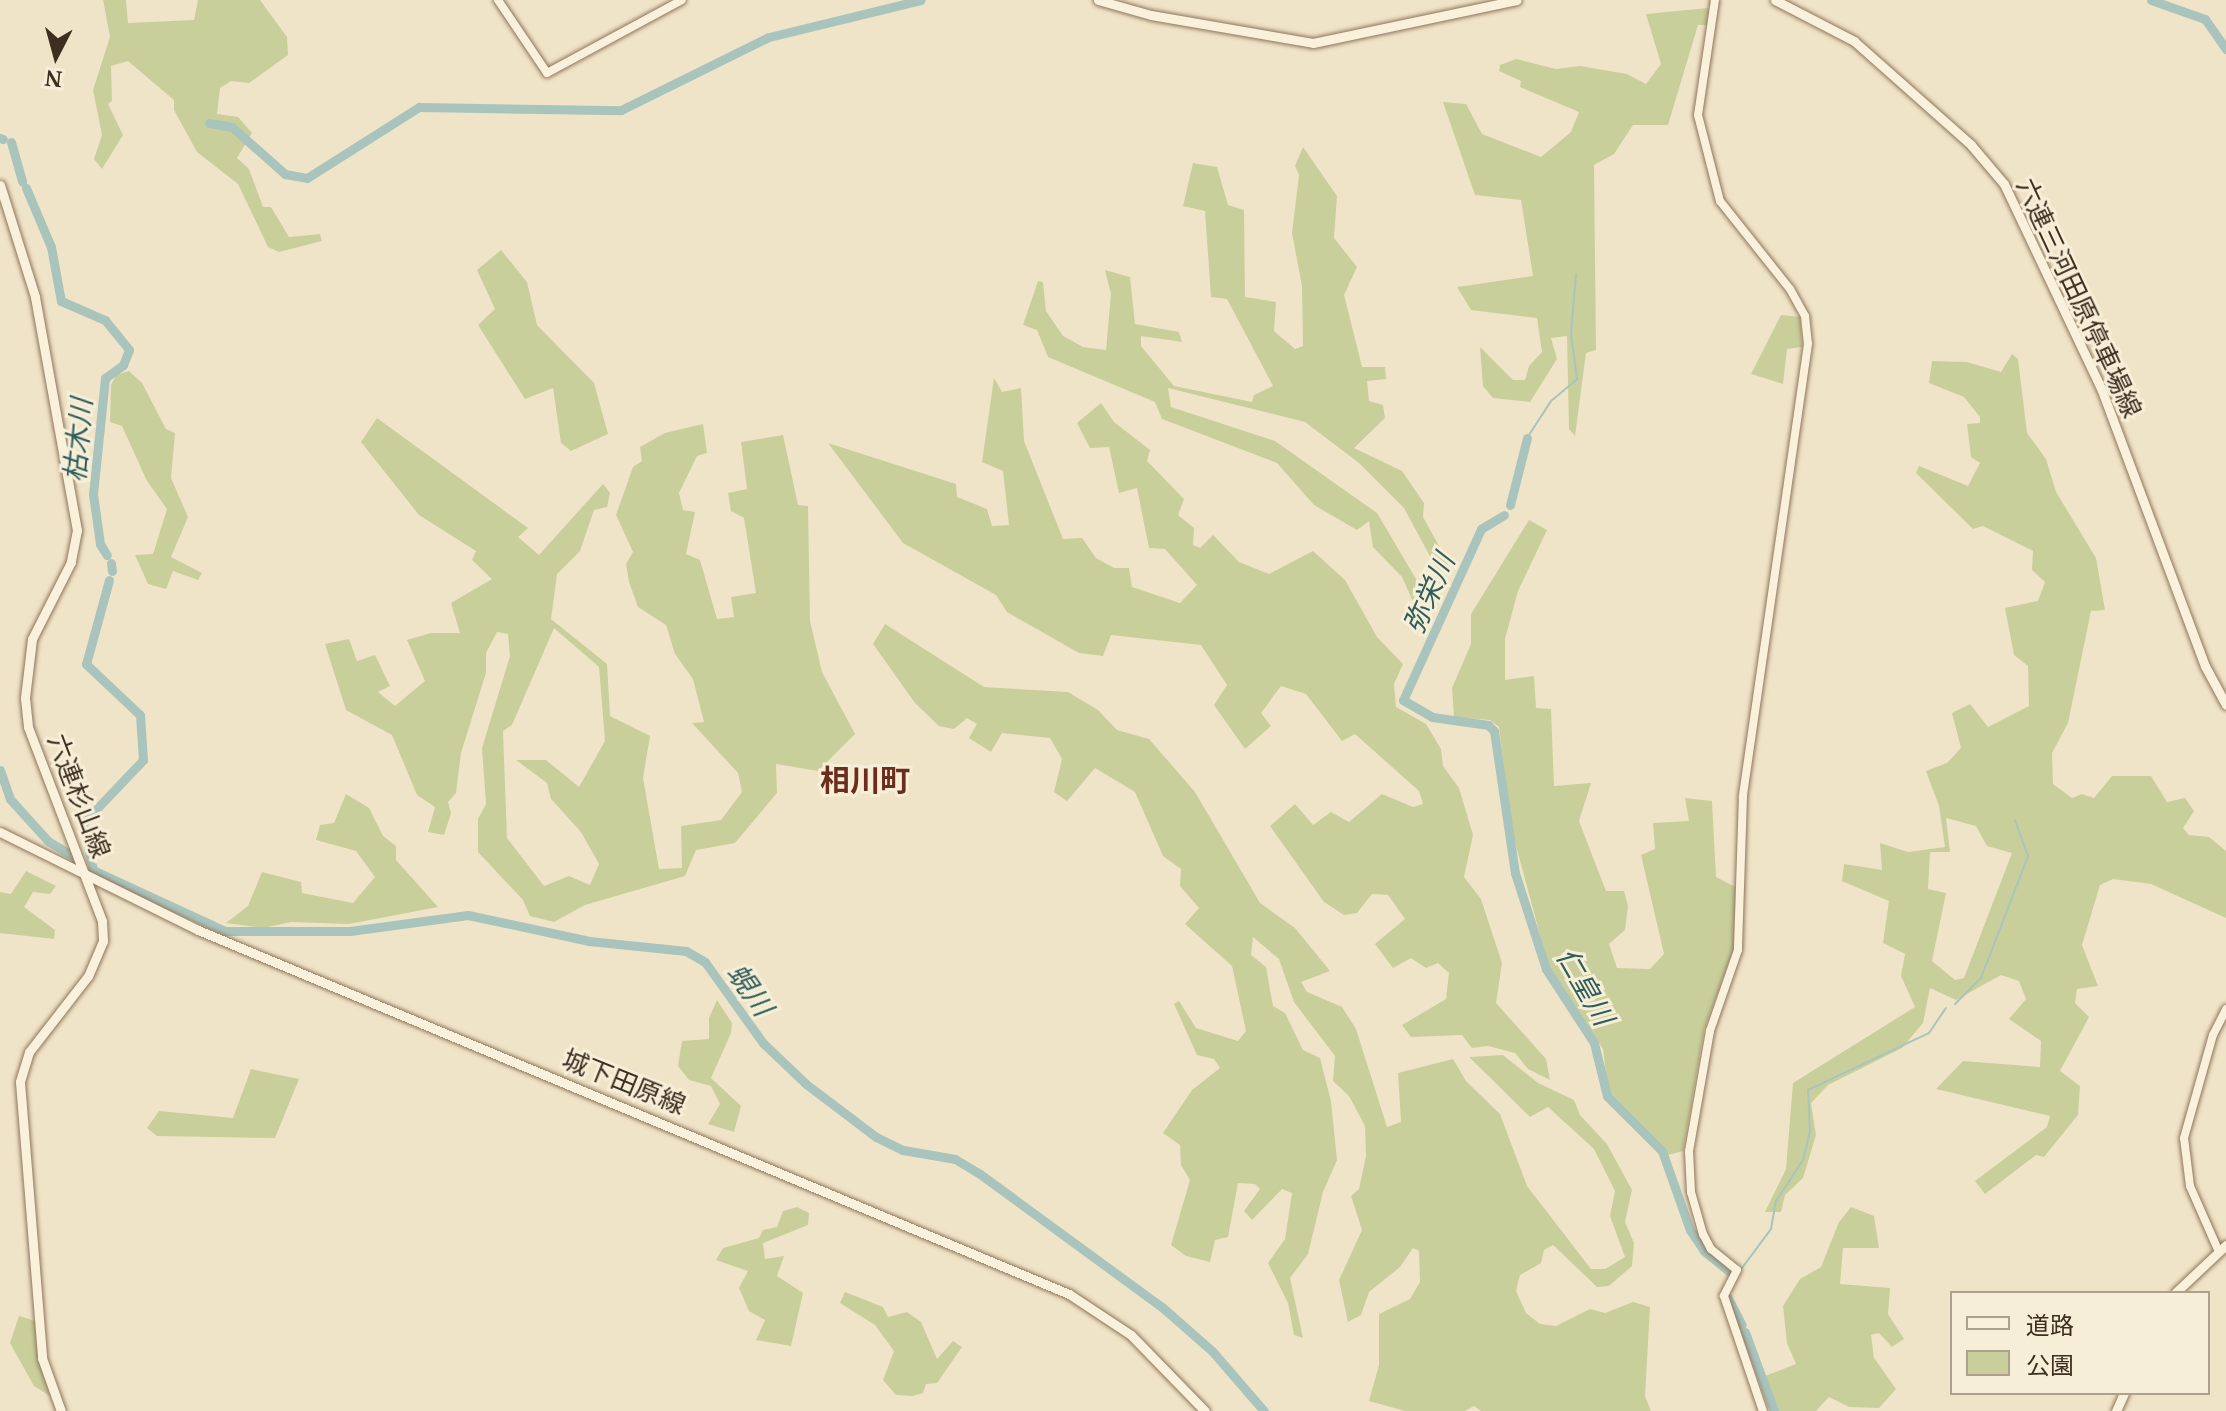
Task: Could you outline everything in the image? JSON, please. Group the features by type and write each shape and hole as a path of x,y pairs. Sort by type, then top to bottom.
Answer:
{"main road":[{"path":"1098,0 1151,15 1313,43 1517,0"},
{"name":"六連三河田原停車場線","path":"1775,0 1854,41 1971,145 2004,184 2101,388 2205,666 2226,705"},
{"name":"六連杉山線","path":"0,185 35,297 77,530 71,562 32,639 25,698 28,727 102,921 99,958 29,1052 20,1082 42,1358 61,1411"},
{"name":"城下田原線","path":"0,832 199,928 1069,1294 1131,1335 1205,1411"},
{"path":"2177,1291 2222,1248"}],"street":[{"path":"498,0 547,73 682,0"},
{"path":"1715,0 1698,115 1720,201 1790,289 1805,316 1808,344 1743,796 1740,939 1710,1031 1689,1151 1691,1192 1703,1234 1711,1249 1737,1270 1724,1296 1763,1411"},
{"path":"2222,1248 2190,1186 2184,1138 2213,1035 2226,1009"}],"green space":[{"path":"103,0 126,0 128,23 194,20 198,0 260,0 287,37 288,55 249,83 231,81 220,88 217,114 238,117 252,133 237,158 249,169 263,207 271,207 289,237 320,234 322,241 279,252 268,247 238,184 197,152 174,110 174,100 128,61 111,66 112,101 108,104 123,135 102,169 94,159 102,135 93,90 110,37"},
{"path":"1708,8 1707,25 1698,25 1668,125 1633,125 1614,154 1594,165 1596,350 1586,353 1575,436 1569,429 1567,336 1551,338 1557,359 1530,402 1493,398 1483,386 1480,347 1513,380 1525,380 1529,366 1542,352 1537,318 1471,310 1457,287 1533,276 1521,200 1475,195 1443,102 1466,104 1482,134 1541,157 1571,132 1579,112 1520,87 1521,81 1499,71 1500,65 1516,59 1556,69 1580,66 1627,74 1646,84 1661,64 1646,14"},
{"path":"1303,147 1337,196 1334,238 1357,267 1344,295 1362,367 1385,367 1386,379 1367,381 1369,401 1383,405 1385,418 1354,448 1402,471 1424,503 1423,517 1449,564 1439,573 1404,508 1359,463 1305,422 1168,388 1171,407 1275,441 1377,513 1432,606 1423,624 1402,577 1373,547 1369,521 1357,530 1314,505 1277,463 1162,419 1155,402 1048,357 1037,330 1023,325 1038,281 1043,282 1046,311 1063,336 1083,347 1106,350 1111,294 1105,270 1130,277 1135,324 1179,332 1182,342 1141,336 1141,346 1174,386 1252,402 1254,395 1273,386 1227,299 1211,297 1205,211 1183,206 1193,163 1217,167 1228,205 1244,210 1245,297 1276,302 1274,331 1295,349 1303,346 1302,286 1292,233 1299,175 1295,166"},
{"path":"501,250 527,282 537,325 594,383 608,434 571,451 561,443 553,388 525,399 478,325 495,309 477,270"},
{"path":"1781,315 1800,317 1802,347 1787,349 1783,384 1751,374"},
{"path":"2012,354 2018,359 2027,433 2046,459 2056,492 2096,558 2105,610 2091,611 2068,723 2052,753 2053,784 2072,798 2082,794 2094,798 2112,776 2151,776 2167,802 2185,798 2194,811 2183,828 2189,835 2209,837 2226,851 2226,918 2151,884 2113,879 2100,885 2082,945 2098,986 2077,989 2075,1003 2089,1017 2060,1071 2080,1086 2078,1115 2044,1157 2036,1155 1985,1194 1975,1181 2047,1127 2050,1116 1936,1089 1963,1061 2040,1067 2041,1041 2009,1019 2026,999 2019,981 2001,975 1956,1000 1930,988 1923,1023 1902,1048 1828,1085 1811,1103 1816,1135 1803,1178 1785,1195 1781,1212 1765,1212 1786,1169 1793,1083 1915,1007 1901,976 1905,954 1883,943 1889,901 1842,881 1844,864 1882,870 1880,843 1908,852 1945,847 1939,806 1926,771 1947,763 1961,748 1952,713 1970,704 1988,727 2029,706 2028,666 2014,655 2005,608 2038,601 2045,582 2032,570 2033,551 1983,526 1973,529 1916,473 1919,466 1968,486 1980,463 1971,457 1967,424 1980,423 1980,417 1964,397 1929,383 1932,361 1967,362 2001,372","holes":["1946,818 1976,826 1987,846 2012,853 1964,978 1955,980 1932,961 1946,893 1928,889 1930,852 1950,852"]},
{"path":"129,371 142,383 166,429 175,433 171,478 188,517 171,557 202,573 198,580 173,571 166,589 148,584 135,555 153,554 167,509 147,481 122,426 110,422 111,385 116,375"},
{"path":"994,378 1002,392 1021,388 1024,441 1063,539 1082,538 1096,558 1114,568 1129,568 1132,587 1180,603 1197,585 1165,549 1149,548 1137,488 1119,493 1109,447 1090,448 1077,423 1101,403 1114,422 1150,450 1147,461 1184,499 1178,515 1194,528 1193,545 1200,548 1213,535 1239,562 1269,574 1313,551 1345,580 1377,637 1403,664 1394,684 1396,707 1426,724 1441,749 1443,766 1459,788 1473,835 1464,877 1481,899 1502,963 1496,1003 1546,1059 1550,1080 1528,1069 1515,1053 1488,1046 1472,1048 1462,1035 1411,1037 1402,1025 1446,999 1449,973 1438,963 1426,968 1411,958 1393,968 1375,944 1405,919 1388,895 1372,894 1357,913 1344,915 1324,902 1270,826 1295,804 1313,825 1331,812 1349,822 1382,794 1413,807 1423,804 1419,791 1355,734 1342,741 1306,694 1281,686 1261,713 1271,726 1245,749 1214,705 1227,685 1201,645 1111,635 1103,656 1079,653 1007,612 996,595 903,543 828,443 956,484 957,497 987,509 992,526 1009,525 1003,471 982,462"},
{"path":"377,418 528,528 518,537 539,555 603,484 610,493 607,507 594,510 580,551 557,574 551,619 607,664 610,716 650,736 643,778 659,869 682,868 681,826 721,820 742,792 738,773 692,723 704,722 693,679 675,654 666,625 638,607 626,564 633,552 616,515 633,467 642,461 640,447 665,433 703,424 707,453 697,456 679,493 683,510 695,512 686,554 700,560 717,619 734,617 731,597 756,593 744,518 731,511 728,493 747,489 741,442 783,435 798,505 808,506 810,621 822,672 855,734 818,771 776,764 777,793 735,843 696,850 685,876 585,905 554,922 530,916 523,900 478,852 478,819 486,804 482,748 510,656 508,634 497,632 486,653 486,673 461,753 456,793 448,802 451,813 444,835 428,832 435,807 417,795 392,735 346,710 325,644 349,639 357,661 375,655 390,686 378,692 395,706 425,681 407,640 431,633 460,633 451,603 492,579 472,560 476,551 419,515 361,442","holes":["554,628 599,667 605,741 579,787 546,760 516,760 547,783 551,799 581,832 599,864 590,885 569,876 544,886 507,838 503,731 512,725"]},
{"path":"1529,520 1547,530 1518,591 1505,639 1505,680 1534,676 1536,708 1551,709 1554,786 1591,783 1579,821 1606,891 1624,891 1628,906 1625,930 1609,944 1617,968 1650,969 1664,954 1641,855 1655,849 1653,823 1689,821 1685,798 1712,801 1716,877 1739,889 1734,948 1704,1030 1683,1151 1668,1155 1608,1091 1603,1049 1549,968 1512,831 1499,727 1490,720 1454,717 1452,688 1471,644 1471,614"},
{"path":"885,624 984,687 1068,692 1098,710 1117,730 1149,739 1195,792 1260,903 1295,928 1330,971 1301,982 1307,992 1342,1007 1356,1029 1387,1127 1401,1122 1398,1073 1453,1059 1466,1081 1500,1114 1527,1186 1591,1269 1605,1269 1625,1257 1610,1216 1615,1191 1594,1149 1548,1107 1530,1117 1469,1057 1503,1055 1538,1083 1574,1100 1580,1115 1607,1144 1632,1190 1625,1222 1634,1243 1632,1266 1609,1286 1597,1287 1553,1245 1544,1250 1541,1263 1520,1275 1516,1291 1526,1313 1540,1324 1556,1326 1590,1309 1605,1313 1633,1302 1650,1307 1645,1396 1651,1411 1481,1411 1474,1406 1465,1411 1405,1411 1369,1401 1379,1365 1379,1314 1410,1299 1420,1282 1419,1251 1413,1248 1400,1267 1369,1292 1361,1315 1348,1322 1339,1280 1362,1230 1351,1196 1359,1189 1366,1156 1365,1126 1349,1096 1333,1081 1335,1056 1294,1002 1279,959 1253,937 1251,955 1266,967 1273,1006 1285,1013 1303,1050 1320,1058 1331,1101 1337,1160 1323,1192 1308,1254 1290,1278 1303,1338 1294,1335 1288,1303 1268,1263 1285,1239 1292,1193 1282,1189 1252,1220 1244,1211 1260,1189 1255,1184 1238,1183 1228,1237 1215,1240 1210,1262 1186,1256 1171,1245 1190,1180 1181,1165 1180,1145 1163,1133 1192,1090 1220,1068 1214,1059 1197,1055 1174,1004 1179,1001 1196,1028 1238,1041 1246,1031 1232,966 1185,924 1199,908 1180,886 1181,869 1163,856 1135,792 1095,768 1067,801 1054,792 1062,759 1050,738 1002,733 991,752 969,738 977,724 967,718 954,729 939,726 915,703 873,644"},
{"path":"346,794 369,808 383,836 396,846 396,860 438,907 349,924 291,922 263,928 226,923 248,906 262,872 301,882 302,893 353,903 375,877 356,851 316,840 320,825 334,823"},
{"path":"26,871 56,886 50,894 33,892 24,907 55,930 54,939 0,933 0,892 11,894"},
{"path":"717,1000 732,1023 731,1033 711,1078 741,1106 734,1132 708,1124 720,1104 711,1086 689,1080 678,1066 682,1041 709,1039 709,1018"},
{"path":"251,1069 299,1079 275,1138 157,1136 147,1128 159,1111 233,1118"},
{"path":"797,1207 809,1213 808,1225 763,1243 765,1259 784,1256 777,1276 803,1293 791,1346 756,1340 765,1320 749,1311 739,1288 748,1271 716,1260 723,1248 759,1238 763,1230 777,1227 783,1211"},
{"path":"1851,1207 1874,1216 1879,1248 1843,1248 1840,1284 1890,1288 1888,1314 1904,1339 1892,1347 1879,1333 1871,1335 1874,1358 1896,1389 1879,1408 1849,1407 1829,1397 1816,1411 1777,1411 1765,1376 1796,1364 1787,1343 1783,1306 1800,1279 1821,1267 1839,1222"},
{"path":"845,1292 883,1307 888,1317 907,1312 921,1322 937,1359 953,1341 962,1347 937,1383 926,1384 923,1393 896,1395 883,1380 894,1351 875,1325 840,1303"},
{"path":"19,1316 35,1321 38,1358 50,1396 34,1386 10,1343"}],"waterway":[{"path":"209,123 232,127 285,174 307,178 419,107 621,110 769,37 921,0"},
{"path":"2151,0 2205,19 2226,49"},
{"name":"枯木川","path":"11,142 22,181"},
{"name":"枯木川","path":"26,188 51,247 61,301 105,320 129,350 123,365 105,378 93,494 100,544 107,555"},
{"path":"1527,438 1551,401 1577,379 1571,334 1576,274"},
{"name":"弥栄川","path":"1510,505 1527,438"},
{"name":"仁皇川","path":"1504,515 1481,529 1403,700 1432,717 1488,725 1494,731 1515,873 1546,969 1594,1043 1607,1096 1662,1151 1690,1230 1704,1251 1730,1272"},
{"name":"枯木川","path":"111,563 112,571"},
{"name":"蜆川","path":"109,580 86,664 140,715 143,760 83,823 93,870 225,931 350,931 468,915 589,941 686,951 705,962 763,1043 806,1084 876,1137 903,1150 955,1159 980,1174 1162,1307 1213,1352 1264,1411"},
{"path":"0,770 10,799 48,841 71,855"},
{"path":"1955,1004 1981,978 2028,856 2015,820"},
{"path":"1739,1272 1771,1229 1776,1201 1803,1160 1810,1132 1808,1090 1929,1033 1946,1008"},
{"name":"仁皇川","path":"1728,1298 1742,1325"},
{"name":"仁皇川","path":"1745,1332 1774,1411"}],"district":[{"name":"相川町","path":"865,780"}]}
